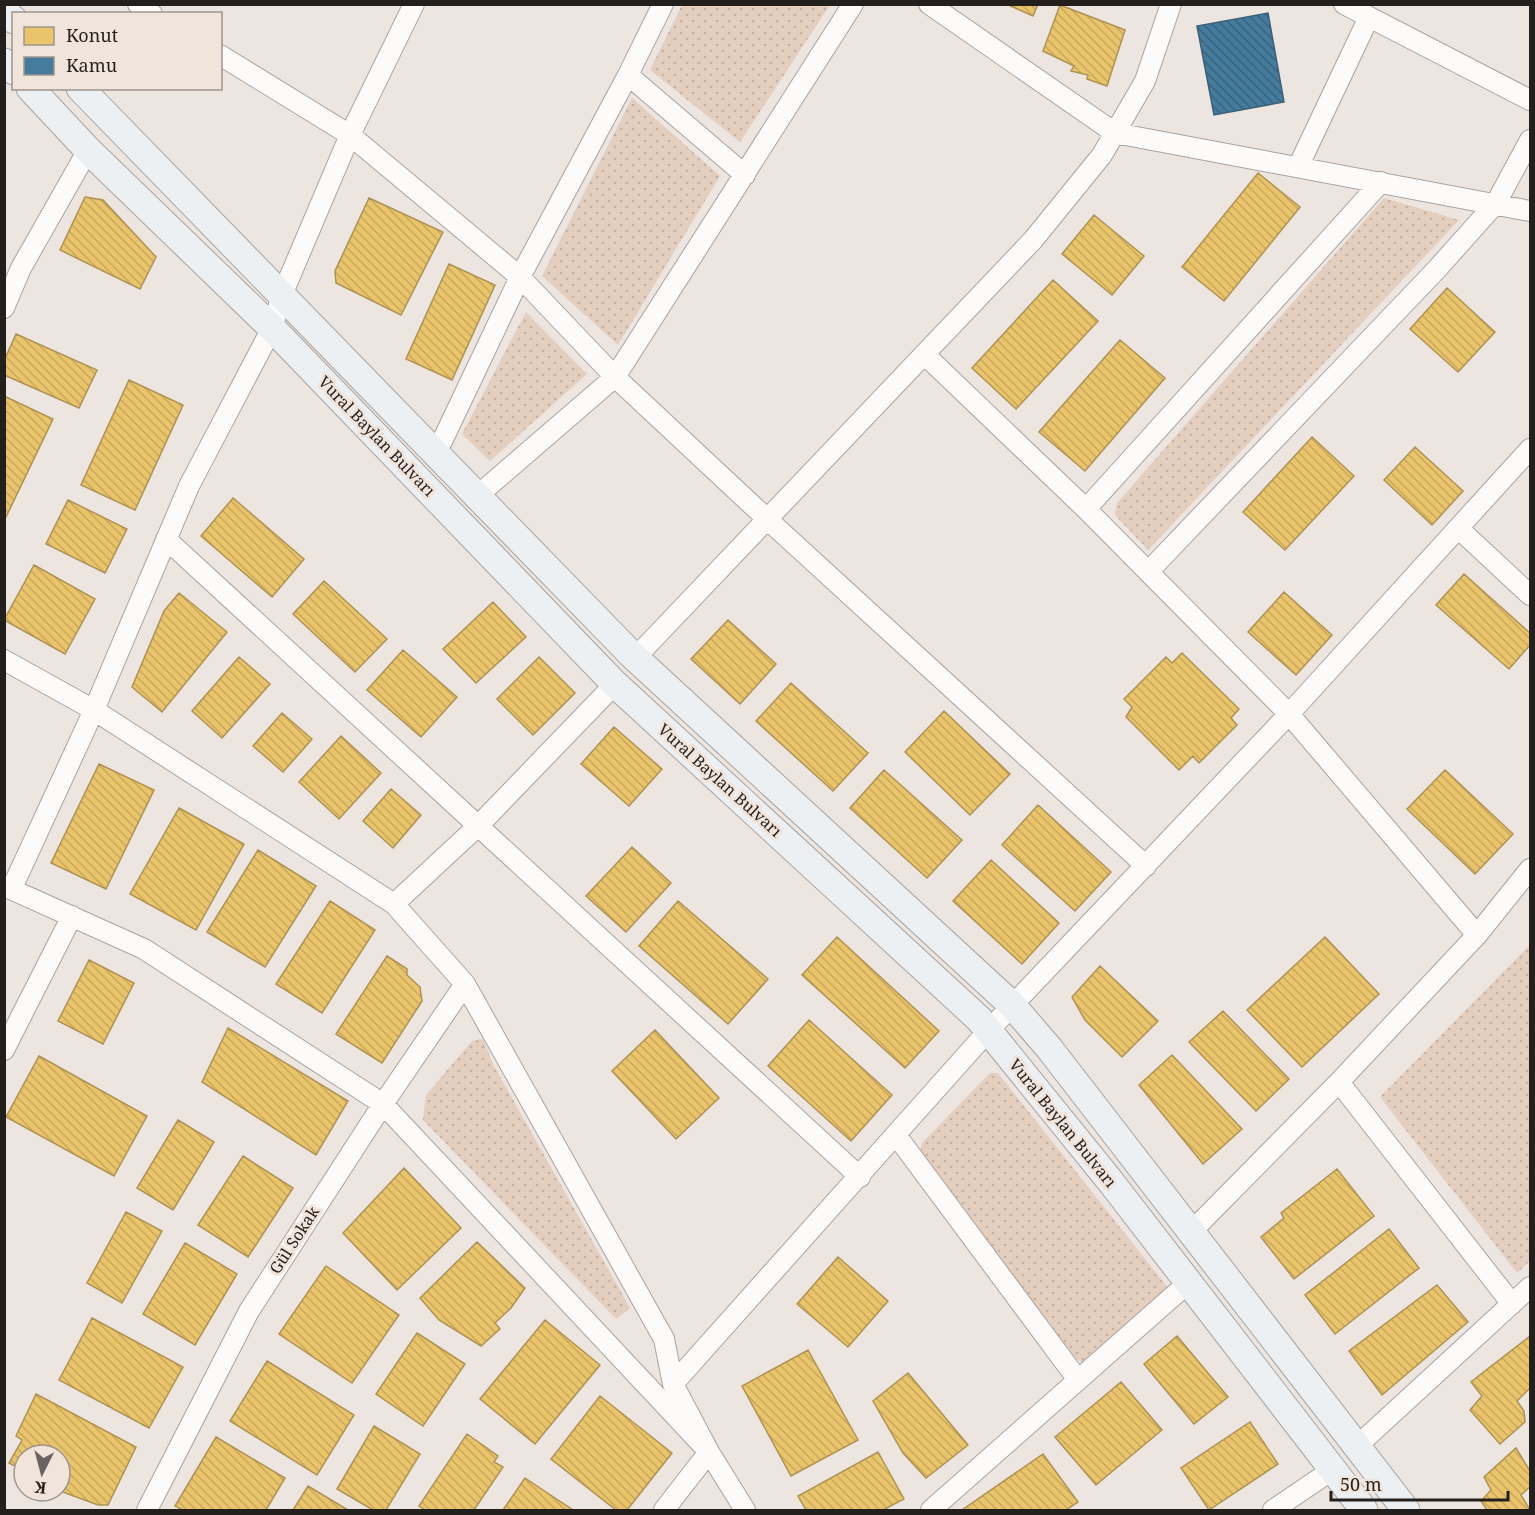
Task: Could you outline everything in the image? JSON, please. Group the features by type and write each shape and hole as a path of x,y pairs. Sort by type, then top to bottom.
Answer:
{"main road":[{"name":"Vural Baylan Bulvarı","path":"32,90 88,150 272,328 615,684 901,946 988,1031 1364,1510"},
{"name":"Vural Baylan Bulvarı","path":"82,90 635,658 1012,1005 1049,1048 1406,1510"}],"street":[{"path":"414,4 350,135 282,295 272,328 189,486 94,710 8,887 144,949 382,1104 709,1452"},
{"path":"436,454 520,277 628,75 663,4"},
{"path":"477,496 615,377 853,4"},
{"path":"929,4 1115,133 1530,211"},
{"path":"635,658 765,518 1033,240 1102,155 1115,133 1145,81 1171,4"},
{"path":"1344,4 1530,100"},
{"path":"1298,167 1369,17"},
{"path":"222,57 350,135 520,277 615,377 765,518 1146,866"},
{"path":"628,75 744,175"},
{"path":"1148,572 1437,269 1496,203 1530,140"},
{"path":"4,308 21,268 88,150"},
{"path":"1086,509 1381,182"},
{"path":"924,354 1086,509 1288,714 1477,935"},
{"path":"673,1384 988,1031 1288,714 1530,449"},
{"path":"1458,528 1530,595"},
{"path":"166,539 860,1177"},
{"path":"4,660 94,710 394,904 465,984 664,1340 673,1384 709,1452 745,1510"},
{"path":"394,904 479,825 615,684"},
{"path":"1191,1232 1339,1082 1527,882"},
{"path":"4,1050 72,916"},
{"name":"Gül Sokak","path":"147,1510 249,1311 382,1104 465,984"},
{"path":"1339,1082 1512,1304"},
{"path":"896,1135 1078,1380"},
{"path":"931,1510 1188,1283"},
{"path":"1356,1446 1530,1287"},
{"path":"664,1510 709,1452"},
{"path":"1273,1510 1332,1470"}],"shaded area":[{"path":"682,5 830,5 740,142 650,70"},
{"path":"632,98 720,176 618,345 542,276"},
{"path":"1384,198 1459,220 1148,550 1115,515 1117,503"},
{"path":"526,312 587,374 490,461 462,434"},
{"path":"1530,945 1530,1261 1517,1273 1380,1097"},
{"path":"483,1039 494,1066 630,1308 616,1319 423,1120 426,1095 472,1041"},
{"path":"990,1073 998,1073 1168,1288 1082,1362 1073,1357 920,1155 922,1143"}],"building: Konut":[{"path":"1006,4 1038,4 1033,16"},
{"path":"1060,5 1125,30 1107,86 1087,79 1088,75 1071,71 1074,66 1043,51"},
{"path":"1258,173 1300,207 1224,301 1182,267"},
{"path":"85,197 103,200 156,257 140,289 60,250"},
{"path":"369,198 443,232 401,315 336,283 335,271"},
{"path":"1094,215 1144,256 1112,295 1062,254"},
{"path":"449,264 495,285 452,380 406,359"},
{"path":"1053,280 1098,321 1016,409 972,368"},
{"path":"1447,288 1495,332 1458,372 1410,329"},
{"path":"16,334 97,370 79,408 4,375 4,361"},
{"path":"1120,340 1165,378 1085,471 1039,432"},
{"path":"129,380 183,405 135,510 81,485"},
{"path":"4,396 53,419 6,517 4,517"},
{"path":"1312,437 1354,476 1285,550 1243,512"},
{"path":"1415,447 1463,491 1432,525 1384,480"},
{"path":"233,498 304,559 272,597 201,536"},
{"path":"68,500 127,529 105,573 46,544"},
{"path":"34,565 95,599 65,654 4,620"},
{"path":"1464,574 1530,633 1530,645 1509,669 1436,605"},
{"path":"324,581 387,639 355,672 293,614"},
{"path":"1284,592 1332,635 1296,675 1248,632"},
{"path":"179,593 227,632 162,712 132,687 164,611"},
{"path":"493,602 526,637 476,683 443,649"},
{"path":"728,620 776,664 740,704 691,659"},
{"path":"403,650 457,697 421,737 367,690"},
{"path":"1182,653 1239,709 1231,718 1237,725 1199,763 1193,756 1179,770 1126,717 1132,707 1124,699 1166,657 1172,663"},
{"path":"239,657 270,684 222,738 192,711"},
{"path":"539,657 575,693 533,735 497,699"},
{"path":"791,683 868,753 833,791 756,721"},
{"path":"944,711 1010,774 970,815 905,752"},
{"path":"282,713 312,739 283,772 253,746"},
{"path":"614,727 662,769 629,806 581,764"},
{"path":"341,736 381,773 339,819 299,782"},
{"path":"99,764 154,790 106,889 51,863"},
{"path":"884,770 962,840 927,878 850,808"},
{"path":"1445,770 1513,834 1475,874 1407,809"},
{"path":"391,789 421,815 393,848 363,821"},
{"path":"1038,805 1111,872 1075,911 1002,845"},
{"path":"179,808 244,844 196,930 130,894"},
{"path":"632,847 671,883 626,932 586,896"},
{"path":"258,850 316,886 265,967 207,932"},
{"path":"991,860 1059,923 1022,964 953,901"},
{"path":"330,901 375,930 322,1013 276,984"},
{"path":"678,901 768,979 728,1024 639,946"},
{"path":"837,937 939,1031 905,1068 802,975"},
{"path":"1325,937 1379,994 1302,1067 1247,1010"},
{"path":"387,956 407,969 407,975 420,987 422,1001 382,1063 336,1034"},
{"path":"89,960 134,983 103,1044 58,1021"},
{"path":"1100,966 1158,1021 1122,1057 1085,1020 1072,997"},
{"path":"1223,1011 1289,1079 1256,1111 1189,1042"},
{"path":"809,1020 892,1095 851,1141 768,1066"},
{"path":"228,1028 348,1101 316,1155 202,1082"},
{"path":"655,1030 719,1098 676,1139 612,1071"},
{"path":"1172,1055 1242,1129 1203,1164 1139,1085"},
{"path":"39,1056 147,1116 114,1176 6,1117"},
{"path":"178,1120 214,1142 173,1210 137,1188"},
{"path":"243,1156 293,1188 248,1257 198,1225"},
{"path":"404,1168 461,1228 397,1290 343,1233"},
{"path":"1337,1169 1374,1216 1294,1279 1261,1237 1284,1218 1281,1213"},
{"path":"126,1212 162,1231 122,1303 87,1283"},
{"path":"1389,1229 1419,1268 1335,1334 1305,1295"},
{"path":"477,1242 525,1288 511,1308 495,1323 500,1329 481,1346 439,1320 420,1298"},
{"path":"185,1243 237,1274 195,1345 143,1314"},
{"path":"838,1257 888,1301 848,1347 797,1304"},
{"path":"326,1266 399,1315 352,1383 279,1334"},
{"path":"1437,1285 1468,1322 1382,1395 1349,1351"},
{"path":"92,1318 183,1367 149,1428 59,1380"},
{"path":"545,1320 600,1365 535,1444 480,1399"},
{"path":"417,1333 465,1364 423,1426 376,1394"},
{"path":"1177,1336 1228,1397 1194,1424 1144,1364"},
{"path":"1530,1336 1530,1388 1517,1401 1524,1411 1525,1422 1500,1444 1470,1410 1482,1396 1471,1382"},
{"path":"808,1350 858,1440 791,1476 742,1386"},
{"path":"267,1361 354,1415 317,1475 230,1421"},
{"path":"908,1373 968,1445 926,1478 903,1453 873,1401"},
{"path":"1121,1382 1162,1430 1096,1485 1055,1437"},
{"path":"36,1394 136,1447 108,1505 98,1505 72,1495 72,1443 20,1443 22,1440 16,1436"},
{"path":"600,1396 672,1453 627,1510 616,1510 551,1459"},
{"path":"1250,1422 1278,1464 1209,1510 1181,1468"},
{"path":"374,1426 420,1454 386,1510 373,1510 337,1489"},
{"path":"467,1434 498,1456 494,1462 503,1467 474,1510 425,1510 419,1506"},
{"path":"216,1437 285,1478 266,1510 183,1510 175,1506"},
{"path":"1516,1448 1530,1471 1530,1487 1521,1495 1530,1510 1487,1510 1481,1501 1491,1490 1484,1477"},
{"path":"878,1452 904,1499 883,1510 806,1510 798,1496"},
{"path":"1043,1454 1078,1502 1066,1510 962,1510"},
{"path":"525,1478 573,1510 503,1510"},
{"path":"308,1486 348,1510 293,1510"}],"building: Kamu":[{"path":"1268,13 1284,102 1214,115 1197,26"}]}
